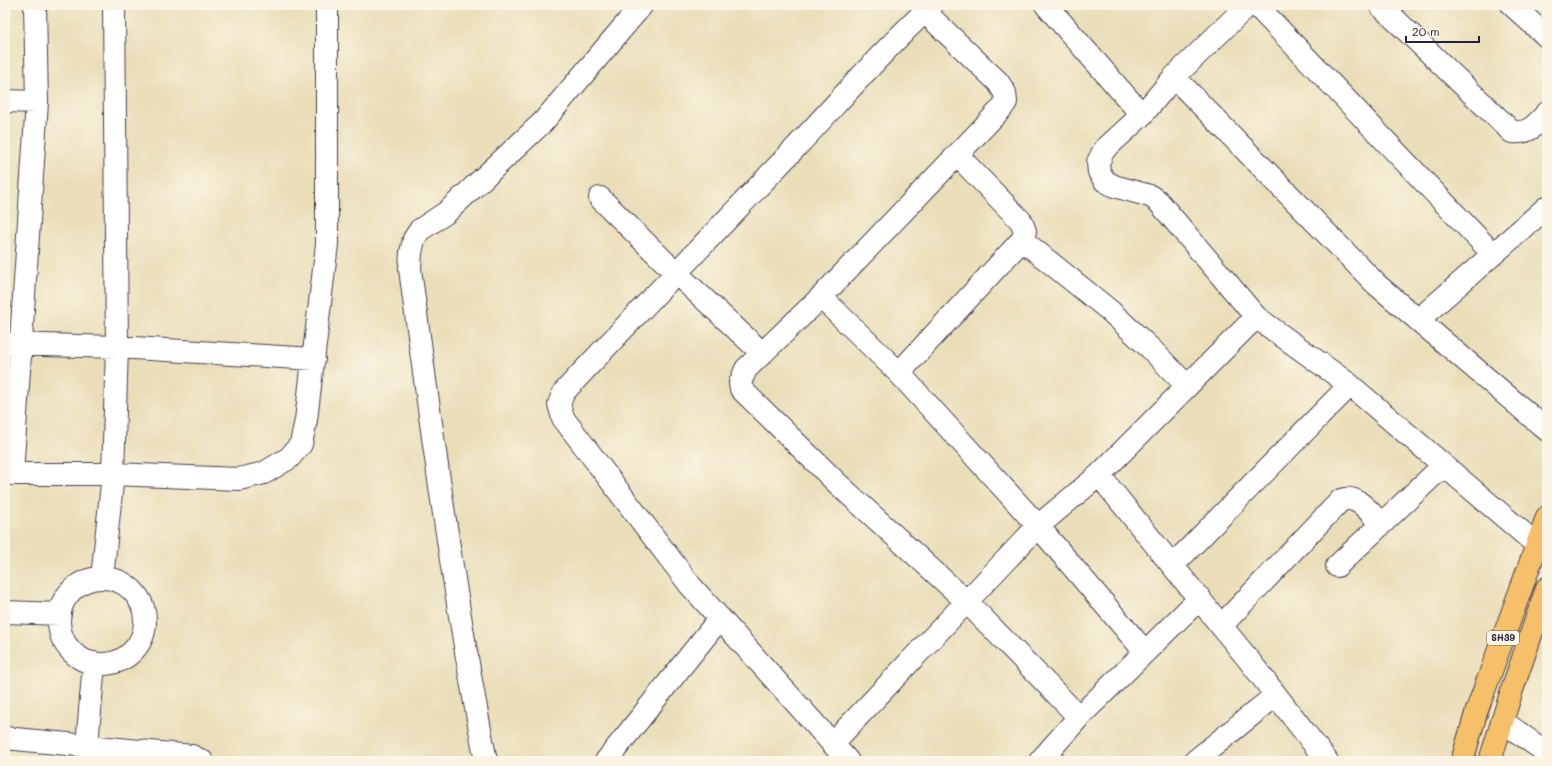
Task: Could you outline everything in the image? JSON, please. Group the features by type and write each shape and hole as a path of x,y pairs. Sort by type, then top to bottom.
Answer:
{"main road":[{"name":"SH39","path":"1462,761 1477,710 1547,517"},
{"name":"SH39","path":"1490,761 1547,588"}],"street":[{"path":"35,5 36,102 13,344 9,474 113,474 239,479 264,473 289,458 301,444 306,420 327,244 328,5"},
{"path":"102,578 113,474 117,347 114,5"},
{"path":"486,761 472,687 439,482 410,269 410,253 414,239 420,230 446,212 543,122 642,5"},
{"path":"1046,5 1142,115"},
{"path":"1248,5 1174,77 1142,115 1104,150 1098,162 1099,172 1105,181 1114,186 1150,196 1158,201 1256,316 1350,385 1537,545"},
{"path":"1256,5 1493,254"},
{"path":"1380,5 1512,132 1521,133 1531,128 1547,113"},
{"path":"1512,5 1547,37"},
{"path":"848,761 686,579 563,418 559,404 564,392 675,272 798,145 895,39 928,8 998,82 1005,93 1006,102 1001,110 821,297 746,369 742,376 740,389 838,484 967,602 1079,717"},
{"path":"1174,77 1376,284 1547,430"},
{"path":"5,101 36,102"},
{"path":"899,374 1022,240 1025,231 1021,221 957,155"},
{"path":"600,198 675,272 762,353"},
{"path":"1418,320 1547,206"},
{"path":"1022,240 1109,310 1150,348 1187,386"},
{"path":"821,297 899,374 1038,526 1145,652"},
{"path":"833,743 1038,526 1099,475 1256,316"},
{"path":"13,344 117,347 314,359"},
{"path":"1173,565 1350,385"},
{"path":"1337,566 1443,466"},
{"path":"1099,475 1200,598 1326,761"},
{"path":"1222,626 1341,500 1353,498 1358,501 1381,524"},
{"path":"102,578 116,580 129,587 138,597 144,610 145,625 141,638 133,650 122,659 109,663 94,663 82,659 68,646 64,640 60,627 60,614 63,603 70,592 79,584 90,579 102,578"},
{"path":"1040,761 1079,717 1200,598"},
{"path":"5,612 60,614"},
{"path":"606,761 720,618"},
{"path":"87,745 94,663"},
{"path":"1195,761 1276,695"},
{"path":"1502,721 1547,753"},
{"path":"5,738 192,756 202,761"}]}
